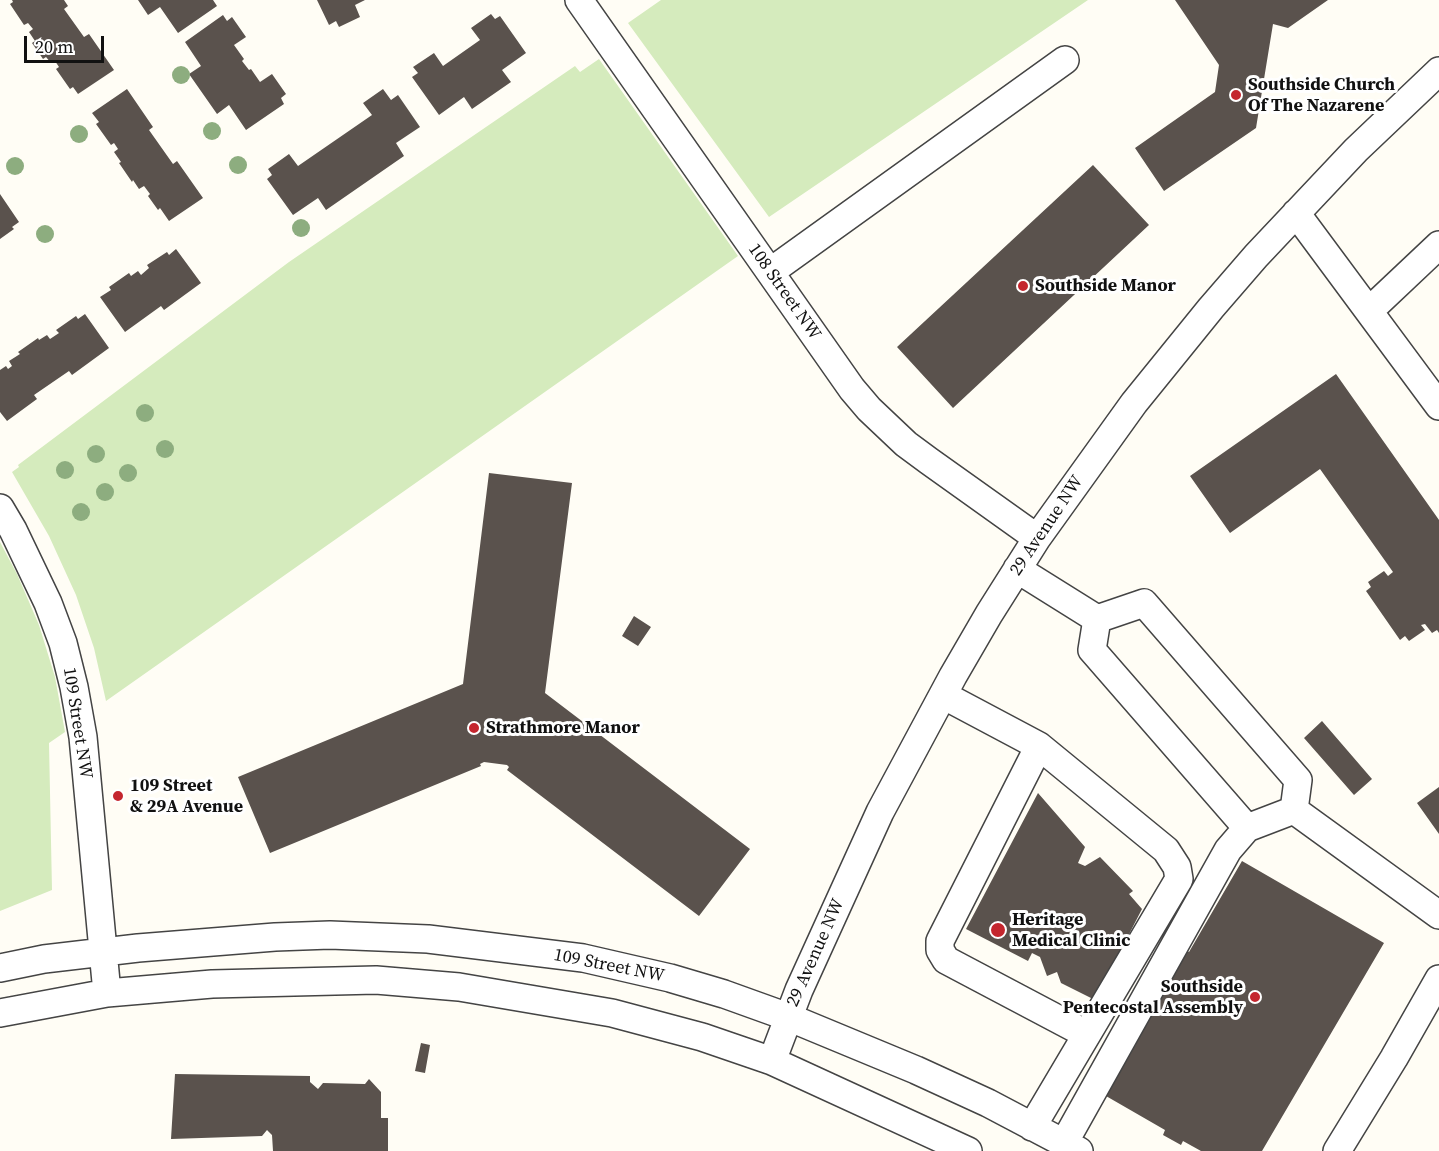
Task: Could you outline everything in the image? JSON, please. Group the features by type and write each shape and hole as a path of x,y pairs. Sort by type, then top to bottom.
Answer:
{"street":[{"name":"108 Street NW","path":"579,0 852,389 869,409 929,461 1037,538"},
{"path":"770,272 1065,60"},
{"name":"29 Avenue NW","path":"772,1060 788,1017 880,813 943,695 1037,538 1104,443 1166,362 1256,256 1386,120 1439,71"},
{"path":"1296,213 1436,397"},
{"path":"1369,311 1439,245"},
{"name":"109 Street NW","path":"0,508 48,603 63,643 74,687 83,737 107,993"},
{"path":"1017,569 1097,619"},
{"path":"1097,619 1144,603 1298,780 1294,810"},
{"path":"1097,619 1092,650 1247,828"},
{"path":"943,695 1039,746 1166,850 1177,867 1179,879 1032,1127"},
{"path":"1039,746 940,941 940,950 946,960 1086,1034"},
{"path":"1071,1147 1228,850 1247,828 1294,810"},
{"path":"1294,810 1439,915"},
{"name":"109 Street NW","path":"104,952 275,937 370,936 428,939 527,950 618,965 724,994 788,1017 916,1070 988,1103 1071,1147"},
{"path":"0,968 44,959 104,952"},
{"path":"1337,1151 1439,979"},
{"path":"0,1013 107,993 212,984 301,980 376,980 459,987 612,1013 664,1025 772,1060 968,1151"}],"green space":[{"path":"661,0 1088,0 769,217 628,23"},
{"path":"599,59 738,256 106,701 94,648 76,595 49,536 12,472 19,467 18,465 289,262 575,66 580,72"},
{"path":"0,542 39,625 55,677 65,732 49,743 52,890 0,911"}],"building":[{"path":"12,0 64,0 68,6 64,9 84,37 89,34 114,70 78,94 73,87 70,89 56,69 59,67 55,61 51,63 46,57 43,59 32,43 35,41 29,32 33,29 28,23 24,25 10,4"},
{"path":"138,0 213,0 217,6 178,33 160,7 148,15"},
{"path":"317,0 365,0 355,5 360,17 339,27 336,21 329,25"},
{"name":"Southside Church Of The Nazarene","path":"1175,0 1328,0 1288,28 1273,24 1256,128 1164,191 1135,148 1215,92 1219,65"},
{"path":"491,14 495,19 500,16 526,53 502,70 511,82 472,109 464,97 439,115 412,77 418,73 413,67 434,53 443,66 480,40 471,28"},
{"path":"223,15 227,21 232,17 246,37 234,45 249,70 251,69 260,82 272,74 286,94 281,98 284,104 246,130 229,105 217,114 189,74 201,66 185,42"},
{"path":"127,89 153,127 149,130 173,164 177,161 203,198 169,221 148,196 150,194 144,186 139,189 133,180 132,182 114,152 118,149 114,143 111,145 96,124 99,122 92,113"},
{"path":"383,89 391,100 398,95 420,127 396,143 404,156 326,210 318,198 293,215 267,179 272,175 268,169 289,154 298,166 372,115 363,103"},
{"name":"Southside Manor","path":"1093,165 1149,225 953,408 897,347"},
{"path":"0,194 19,222 12,227 14,229 0,239"},
{"path":"176,249 201,283 164,310 161,306 125,332 100,297 111,290 109,287 129,273 131,276 138,271 141,275 149,268 147,265 167,252 169,255"},
{"path":"85,314 109,348 72,375 69,371 34,395 37,399 7,421 0,412 0,370 6,366 8,369 12,366 9,361 38,338 39,340 47,335 50,339 59,333 56,330 76,316 78,319"},
{"path":"1336,374 1439,520 1439,633 1437,630 1432,633 1425,624 1421,625 1425,630 1409,641 1405,636 1400,640 1366,591 1371,587 1368,582 1384,571 1388,576 1393,572 1320,469 1230,533 1190,476"},
{"name":"Strathmore Manor","path":"489,473 572,483 545,693 750,849 699,916 507,770 509,767 507,765 484,762 480,764 481,766 270,853 238,777 463,684"},
{"path":"634,616 651,627 638,646 622,636"},
{"path":"1322,721 1372,779 1354,795 1304,738"},
{"path":"1439,787 1439,834 1417,803"},
{"path":"1038,793 1085,847 1078,863 1085,866 1100,857 1133,891 1129,894 1142,909 1095,1000 1061,983 1057,972 1047,976 1040,957 1032,953 1028,961 966,929"},
{"name":"Southside Pentecostal Assembly","path":"1242,861 1384,943 1262,1151 1201,1151 1183,1141 1181,1145 1163,1135 1165,1130 1106,1096 1136,1044 1132,1041 1186,950 1189,952"},
{"path":"421,1043 430,1045 425,1073 415,1071"},
{"path":"175,1074 310,1076 310,1082 318,1089 323,1083 365,1084 369,1079 381,1092 381,1118 388,1118 388,1151 273,1151 272,1135 267,1130 262,1136 171,1139"}],"place":[{"name":"Southside Church Of The Nazarene","path":"1236,95"},
{"name":"Southside Manor","path":"1023,286"},
{"name":"Strathmore Manor","path":"474,728"},
{"name":"109 Street & 29A Avenue","path":"118,796"},
{"name":"Heritage Medical Clinic","path":"998,930"},
{"name":"Southside Pentecostal Assembly","path":"1255,997"}]}
